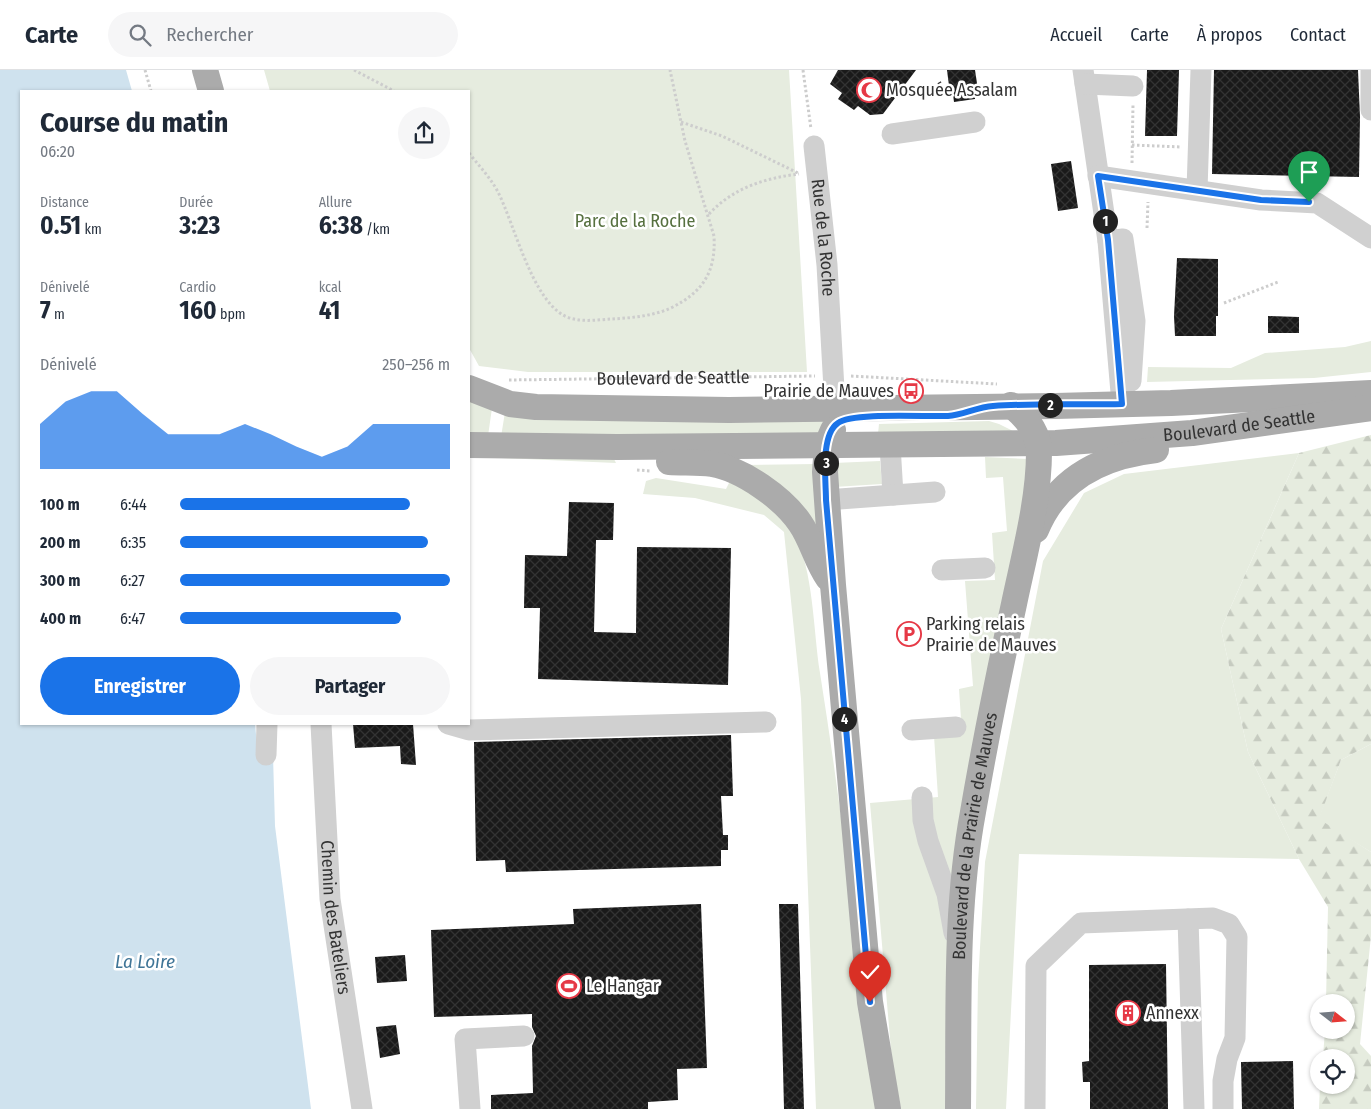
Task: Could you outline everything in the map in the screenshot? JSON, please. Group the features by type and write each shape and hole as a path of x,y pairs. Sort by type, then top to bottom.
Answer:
{"main road":[{"path":"194,70 200,90"},
{"path":"205,70 211,90"},
{"name":"Boulevard de Seattle","path":"470,388 510,404 536,407 730,410 836,407 983,407"},
{"name":"Boulevard de Seattle","path":"827,444 830,433 838,422 854,418 951,416 983,407 1005,394 1126,404 1371,393"},
{"path":"1005,394 1031,426 1038,443"},
{"path":"1106,439 1121,424 1126,404"},
{"name":"Boulevard de Seattle","path":"470,445 617,447 1038,443 1192,433 1332,415 1371,408"},
{"name":"Boulevard de la Prairie de Mauves","path":"1022,566 1046,509 1072,478 1089,467 1137,452 1285,435 1332,415"},
{"name":"Boulevard de la Prairie de Mauves","path":"958,1109 960,967 964,872 972,812 1035,495 1038,443"},
{"path":"827,444 826,500 870,1002 888,1109"},
{"path":"617,447 637,460 711,464 728,468 772,494 801,524 818,563 833,585"}],"street":[{"path":"1197,190 1201,70"},
{"path":"1371,70 1371,110"},
{"path":"1126,404 1135,321 1098,176 1084,77 1134,86"},
{"path":"892,134 975,122"},
{"name":"Rue de la Roche","path":"814,146 808,172 827,265 836,407"},
{"path":"1098,176 1261,200 1317,202 1371,238"},
{"path":"890,445 893,495"},
{"path":"826,500 935,492"},
{"path":"942,570 985,568"},
{"path":"451,725 476,730 766,722"},
{"path":"266,755 267,725"},
{"name":"Chemin des Bateliers","path":"321,725 330,900 362,1109"},
{"path":"912,730 956,727"},
{"path":"922,797 923,820 928,842 947,894 960,967"},
{"path":"1035,1109 1036,966 1081,922 1213,918 1229,924 1237,937 1235,1038 1227,1059 1223,1081 1223,1109"},
{"path":"1188,919 1194,1109"},
{"path":"470,1109 465,1039 524,1036"}],"path":[{"path":"145,70 151,90"},
{"path":"354,70 392,90"},
{"path":"470,157 491,179 535,282 544,297 564,315 585,321 648,315 664,311 690,298 706,278 715,251 709,214 680,122 670,70"},
{"path":"803,70 814,146"},
{"path":"1134,86 1132,145 1147,228"},
{"path":"680,122 722,136 808,172"},
{"path":"1132,145 1198,148"},
{"path":"709,214 719,203 735,192 775,177 808,172"},
{"path":"1224,303 1278,282"},
{"name":"Boulevard de Seattle","path":"503,379 835,376 1005,394"}],"green space":[{"name":"Parc de la Roche","path":"264,70 789,70 807,372 528,372 479,366 470,350 470,90 270,90"},
{"path":"1371,341 1371,372 1314,378 1147,382 1148,367 1231,368 1265,353 1345,347"},
{"path":"470,400 492,408 488,436 470,436"},
{"path":"505,412 834,414 820,435 501,437"},
{"path":"989,421 1013,431 878,434 879,424"},
{"path":"1371,435 1371,744 1341,760 1319,819 1371,852 1371,936 1360,1044 1371,1056 1371,1109 1319,1109 1320,1094 1355,1094 1355,1049 1324,1049 1324,1039 1355,1039 1355,994 1326,994 1328,907 1299,859 1248,752 1221,629 1299,453"},
{"path":"1299,453 1221,629 1248,752 1299,859 1019,854 1006,1109 976,1109 978,982 985,862 1043,561 1084,493 1124,474"},
{"path":"985,457 1028,459 1027,489 1007,579 949,1109 901,1109 892,1062 870,803 938,797 934,736 962,734 959,689 973,686 965,581 995,580 992,533 1007,531 1003,477 986,478"},
{"path":"501,458 614,459 616,463"},
{"path":"880,461 882,484 834,487 834,463"},
{"path":"816,464 823,536 739,465"},
{"path":"656,478 726,489 730,481 766,502 782,515 789,523 801,548 812,601 820,673 851,891 877,1109 816,1109 801,699 784,532 764,515 695,498 643,494 646,481"},
{"path":"1371,744 1371,852 1318,820 1341,760"}],"water":[{"name":"La Loire","path":"0,70 126,70 132,90 20,90 20,725 255,725 258,755 273,755 275,826 311,1109 0,1109"}],"building":[{"name":"Mosquée Assalam","path":"838,70 916,70 883,114 870,115 858,106 854,110 838,99 842,93 830,84"},
{"path":"947,70 975,70 978,90 975,91 975,99 954,102 953,94 950,94"},
{"path":"1147,70 1179,70 1177,136 1145,136"},
{"path":"1214,70 1358,70 1360,117 1359,177 1212,174"},
{"path":"1071,161 1078,208 1058,211 1051,164"},
{"path":"1177,258 1218,259 1216,336 1175,336 1174,316"},
{"path":"1268,316 1299,317 1299,333 1268,333"},
{"path":"569,502 614,503 613,540 596,540 594,632 636,633 637,547 731,548 728,685 538,679 540,608 524,608 525,555 567,556"},
{"path":"353,725 413,725 416,765 401,764 400,746 355,748"},
{"path":"731,735 733,796 721,796 723,835 728,835 728,850 721,850 721,866 506,872 505,860 476,861 474,742"},
{"name":"Le Hangar","path":"701,904 707,1068 677,1069 678,1100 648,1102 648,1109 491,1109 491,1095 533,1093 532,1046 536,1036 532,1027 532,1014 434,1017 431,930 574,924 573,909"},
{"path":"779,904 798,904 804,1109 784,1109"},
{"path":"405,955 407,981 377,983 375,957"},
{"name":"Annexx","path":"1166,964 1168,1109 1090,1109 1090,1082 1083,1082 1082,1062 1089,1061 1089,965"},
{"path":"396,1025 400,1054 380,1058 376,1027"},
{"path":"1293,1061 1294,1109 1242,1109 1241,1062"}],"place":[{"name":"Mosquée Assalam","path":"869,90"},
{"name":"Prairie de Mauves","path":"911,391"},
{"name":"Parking relais Prairie de Mauves","path":"909,634"},
{"name":"Le Hangar","path":"569,986"},
{"name":"Annexx","path":"1128,1013"}],"route":[{"path":"870,1002 826,500 825,472 827,444 830,433 838,422 854,418 951,416 983,407 1011,405 1122,404 1108,240 1098,176 1261,200 1309,202"}]}
